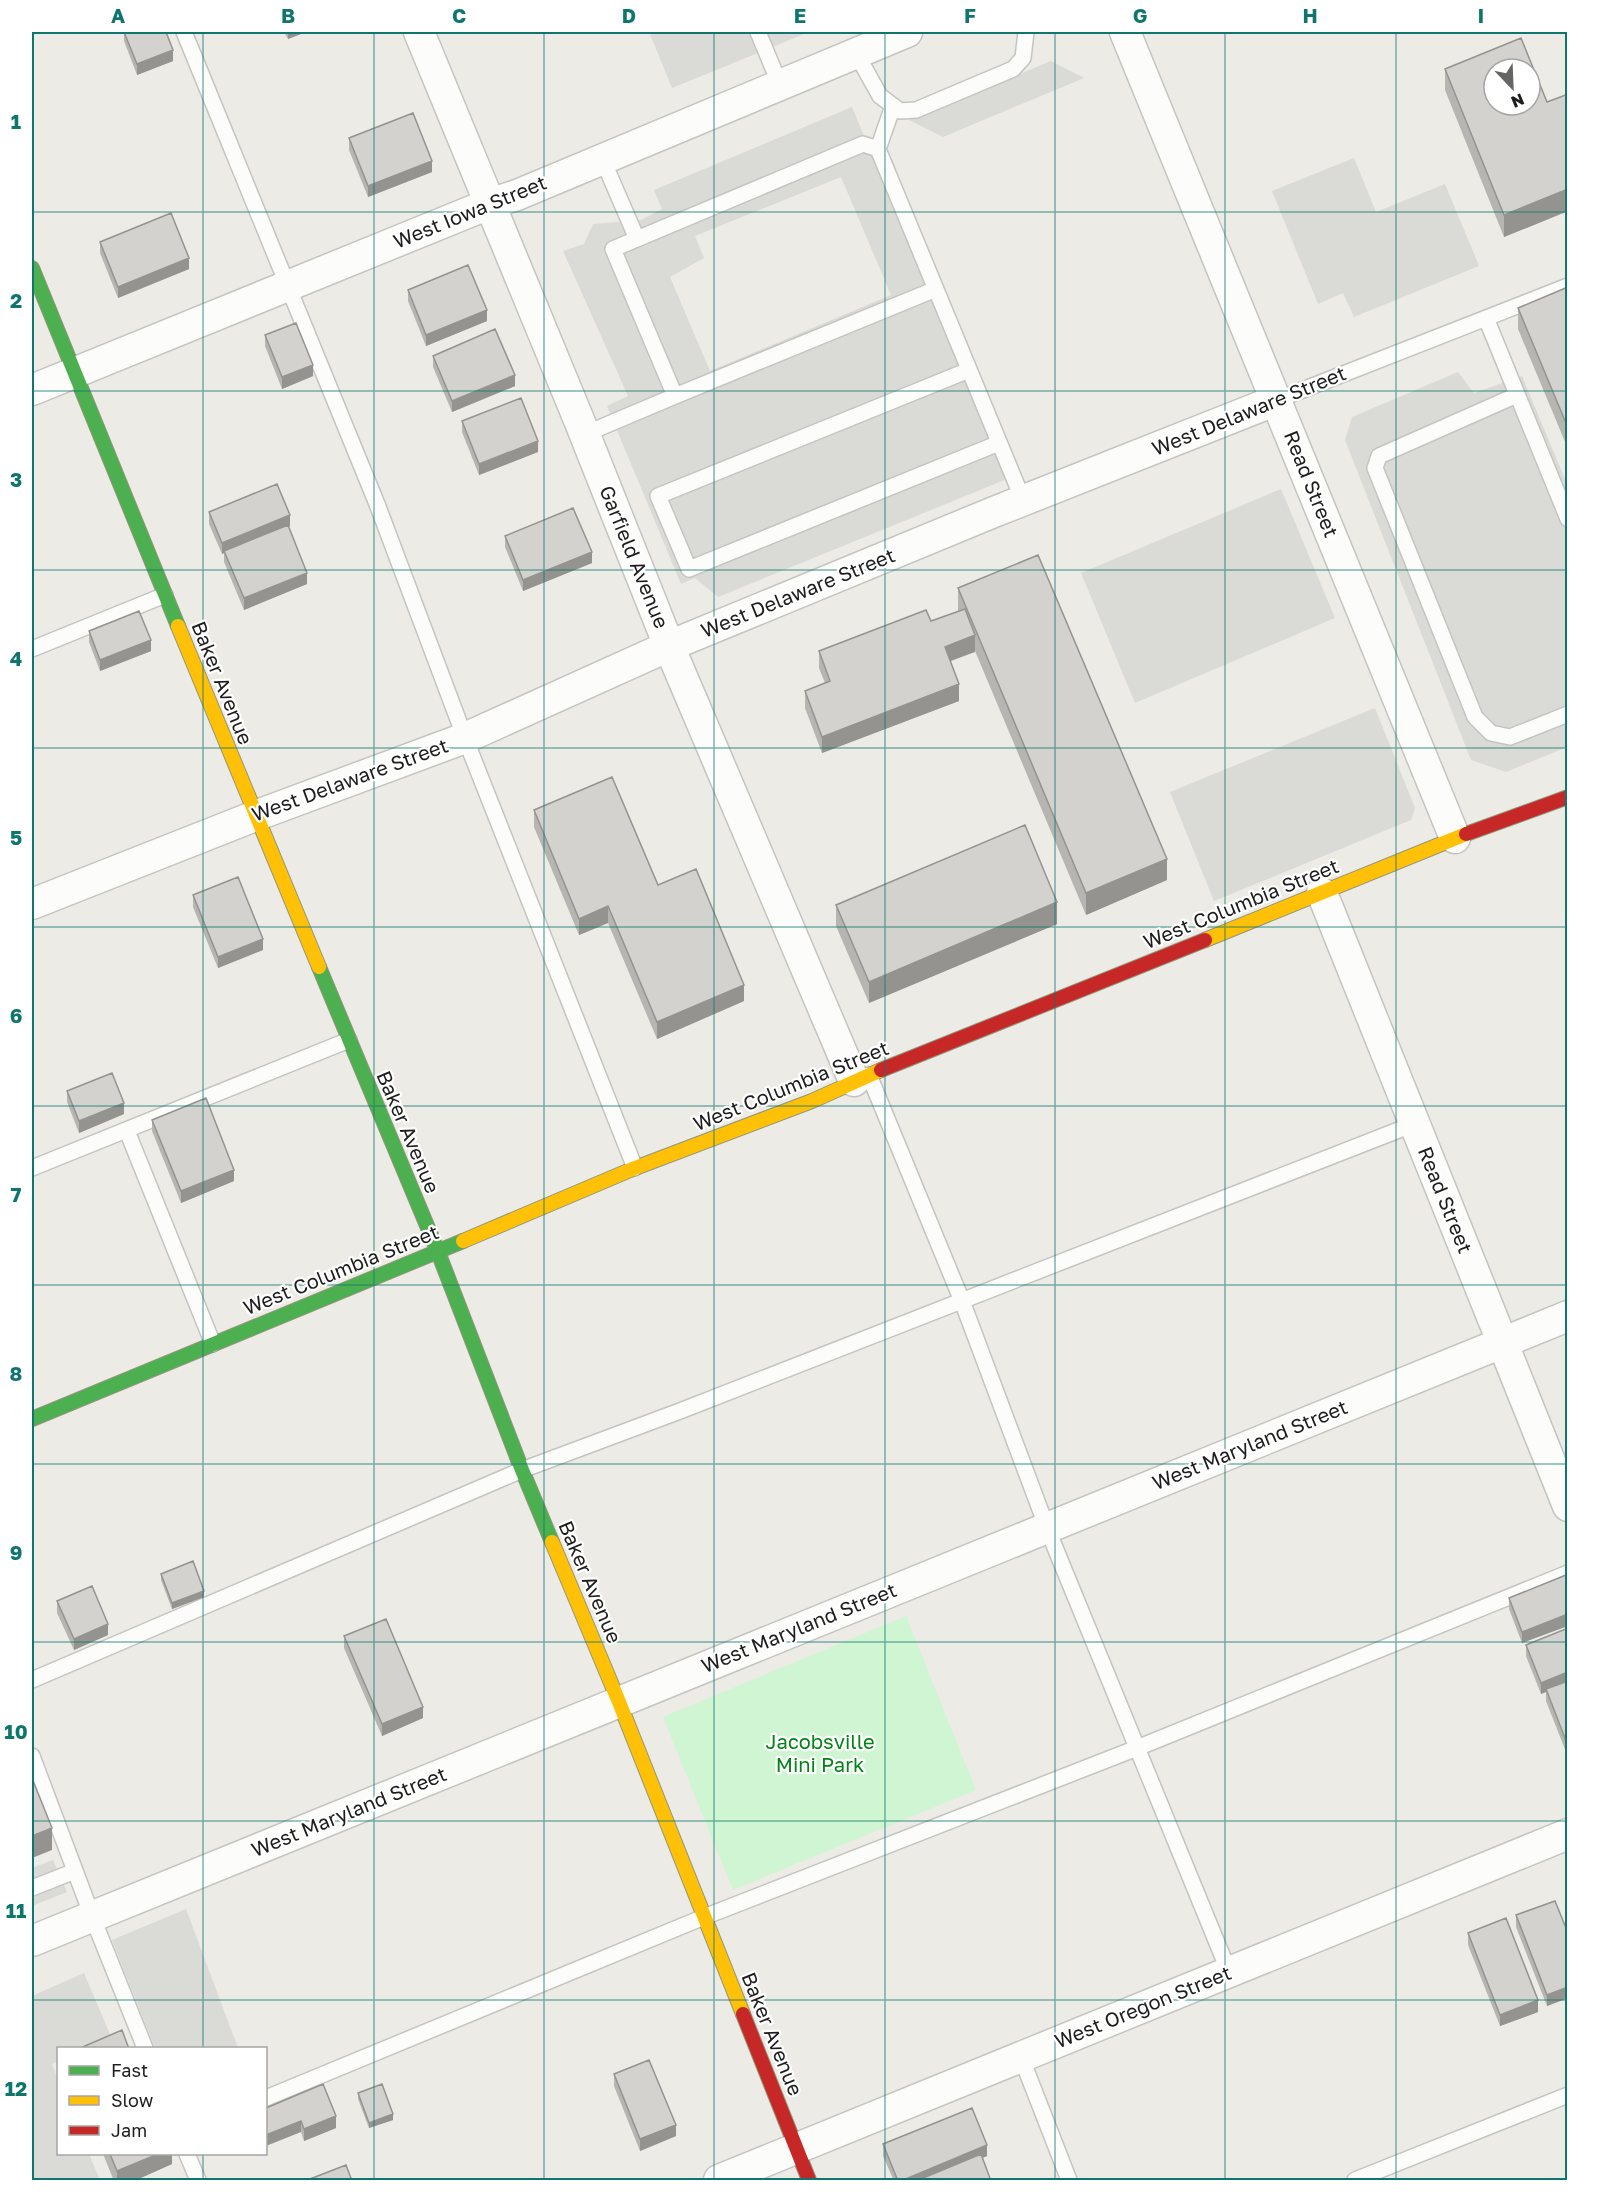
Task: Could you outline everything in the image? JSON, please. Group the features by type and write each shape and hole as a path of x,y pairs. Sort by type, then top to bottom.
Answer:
{"street":[{"name":"Garfield Avenue","path":"419,32 585,434 669,646 861,1078"},
{"name":"West Iowa Street","path":"32,390 489,204 517,195 907,32"},
{"name":"Read Street","path":"1125,32 1277,399 1401,711 1455,838"},
{"name":"Baker Avenue","path":"32,268 255,816 438,1252 522,1470 619,1702 809,2181"},
{"name":"West Delaware Street","path":"32,904 255,816 465,738 669,646 1023,500 1277,399"},
{"name":"West Columbia Street","path":"32,1419 438,1252 635,1168 812,1101 861,1078 1455,838 1568,797"},
{"name":"Read Street","path":"1322,893 1568,1506"},
{"name":"West Maryland Street","path":"32,1941 1568,1316"},
{"name":"West Oregon Street","path":"719,2181 1568,1834"}],"lane":[{"path":"184,32 377,504 465,738 635,1168"},
{"path":"758,32 780,85"},
{"path":"856,53 880,96 900,111 916,111 1012,69 1023,58 1026,32"},
{"path":"893,106 878,149 1023,500"},
{"path":"675,396 613,249 863,144 878,149"},
{"path":"602,158 637,239"},
{"name":"West Delaware Street","path":"1277,399 1568,286"},
{"path":"585,434 936,289"},
{"path":"1486,318 1568,519"},
{"path":"969,370 658,495 690,569 999,443"},
{"path":"1517,395 1379,456 1375,468 1475,717 1491,733 1510,737 1568,714"},
{"path":"32,649 165,595"},
{"path":"32,1168 348,1040"},
{"path":"861,1078 962,1301 1047,1528 1229,1972"},
{"path":"32,1680 522,1470 680,1411 1414,1124"},
{"path":"127,1131 213,1344"},
{"path":"267,2098 704,1917 1137,1748 1568,1573"},
{"path":"32,1756 144,2047"},
{"path":"32,1888 75,1871"},
{"path":"1021,2057 1069,2181"},
{"path":"1355,2181 1568,2095"},
{"path":"187,2155 198,2181"}],"green space":[{"name":"Jacobsville Mini Park","path":"906,1616 976,1790 733,1890 663,1717"}],"shaded area":[{"path":"649,32 809,32 672,88"},
{"path":"1051,61 1084,78 943,137 909,120"},
{"path":"852,107 1007,479 718,597 695,578 681,584 607,406 628,396 563,251 584,244 593,224 641,220 662,209 654,190","holes":["841,177 891,295 710,371 670,277 704,258 695,236"]},
{"path":"1354,158 1376,212 1445,184 1479,266 1354,317 1343,293 1318,304 1272,191"},
{"path":"1458,372 1474,393 1522,376 1567,484 1567,747 1506,772 1471,760 1345,440 1352,417"},
{"path":"1281,489 1335,618 1135,703 1081,573"},
{"path":"1375,708 1415,808 1411,820 1214,901 1170,792"},
{"path":"53,1860 67,1892 32,1906 32,1868"},
{"path":"186,1909 238,2047 155,2047 112,1940"},
{"path":"84,1973 112,2039 92,2047 57,2047 57,2062 52,2064 57,2077 57,2155 89,2155 100,2180 32,2180 32,1996"}],"building":[{"path":"124,32 166,32 173,50 137,64"},
{"path":"1521,38 1529,57 1482,57 1482,117 1542,117 1542,90 1547,102 1568,94 1568,189 1504,215 1445,69"},
{"path":"413,113 432,161 368,186 349,138"},
{"path":"171,213 189,258 118,287 100,242"},
{"path":"468,265 487,310 426,335 408,290"},
{"path":"1568,287 1568,428 1518,308"},
{"path":"296,323 313,365 282,377 265,335"},
{"path":"495,329 515,375 452,401 433,356"},
{"path":"521,398 538,441 479,464 462,421"},
{"path":"277,484 290,515 222,543 209,512"},
{"path":"573,508 592,552 523,580 505,536"},
{"path":"288,525 307,573 244,598 224,551"},
{"path":"1038,555 1167,859 1086,893 958,588"},
{"path":"965,609 975,635 945,647 959,684 822,737 805,691 830,681 819,651 926,610 931,621"},
{"path":"139,611 151,640 100,660 89,631"},
{"path":"612,777 658,885 696,869 744,985 657,1022 608,906 579,919 534,810"},
{"path":"1025,825 1057,902 869,982 836,905"},
{"path":"238,877 263,939 218,957 193,895"},
{"path":"112,1073 124,1103 79,1121 67,1091"},
{"path":"206,1098 234,1170 181,1191 152,1120"},
{"path":"193,1561 204,1591 172,1603 161,1574"},
{"path":"1566,1575 1568,1578 1568,1614 1522,1632 1509,1598"},
{"path":"92,1586 108,1624 74,1639 57,1601"},
{"path":"386,1619 423,1707 382,1724 344,1636"},
{"path":"1568,1628 1568,1672 1541,1683 1526,1645"},
{"path":"1568,1681 1568,1746 1546,1689"},
{"path":"32,1778 52,1828 32,1836"},
{"path":"1555,1901 1568,1933 1568,1987 1547,1995 1516,1915"},
{"path":"1506,1918 1538,2000 1500,2015 1468,1933"},
{"path":"122,2030 128,2047 83,2047"},
{"path":"649,2060 676,2125 640,2139 614,2074"},
{"path":"323,2084 336,2116 304,2129 301,2121 267,2135 267,2108"},
{"path":"382,2084 393,2114 369,2123 358,2093"},
{"path":"972,2108 987,2145 898,2181 883,2144"},
{"path":"981,2154 991,2181 916,2181"},
{"path":"110,2155 156,2155 117,2171"},
{"path":"346,2165 352,2181 311,2181 310,2179"}],"traffic: fast":[{"path":"32,268 178,626"},
{"path":"319,967 438,1252 552,1542"},
{"path":"32,1419 463,1241"}],"traffic: slow":[{"path":"178,626 319,967"},
{"path":"1205,940 1466,834"},
{"path":"463,1241 635,1168 812,1101 881,1070"},
{"path":"552,1542 619,1702 743,2014"}],"traffic: jam":[{"path":"1466,834 1568,797"},
{"path":"881,1070 1205,940"},
{"path":"743,2014 809,2180"}]}
